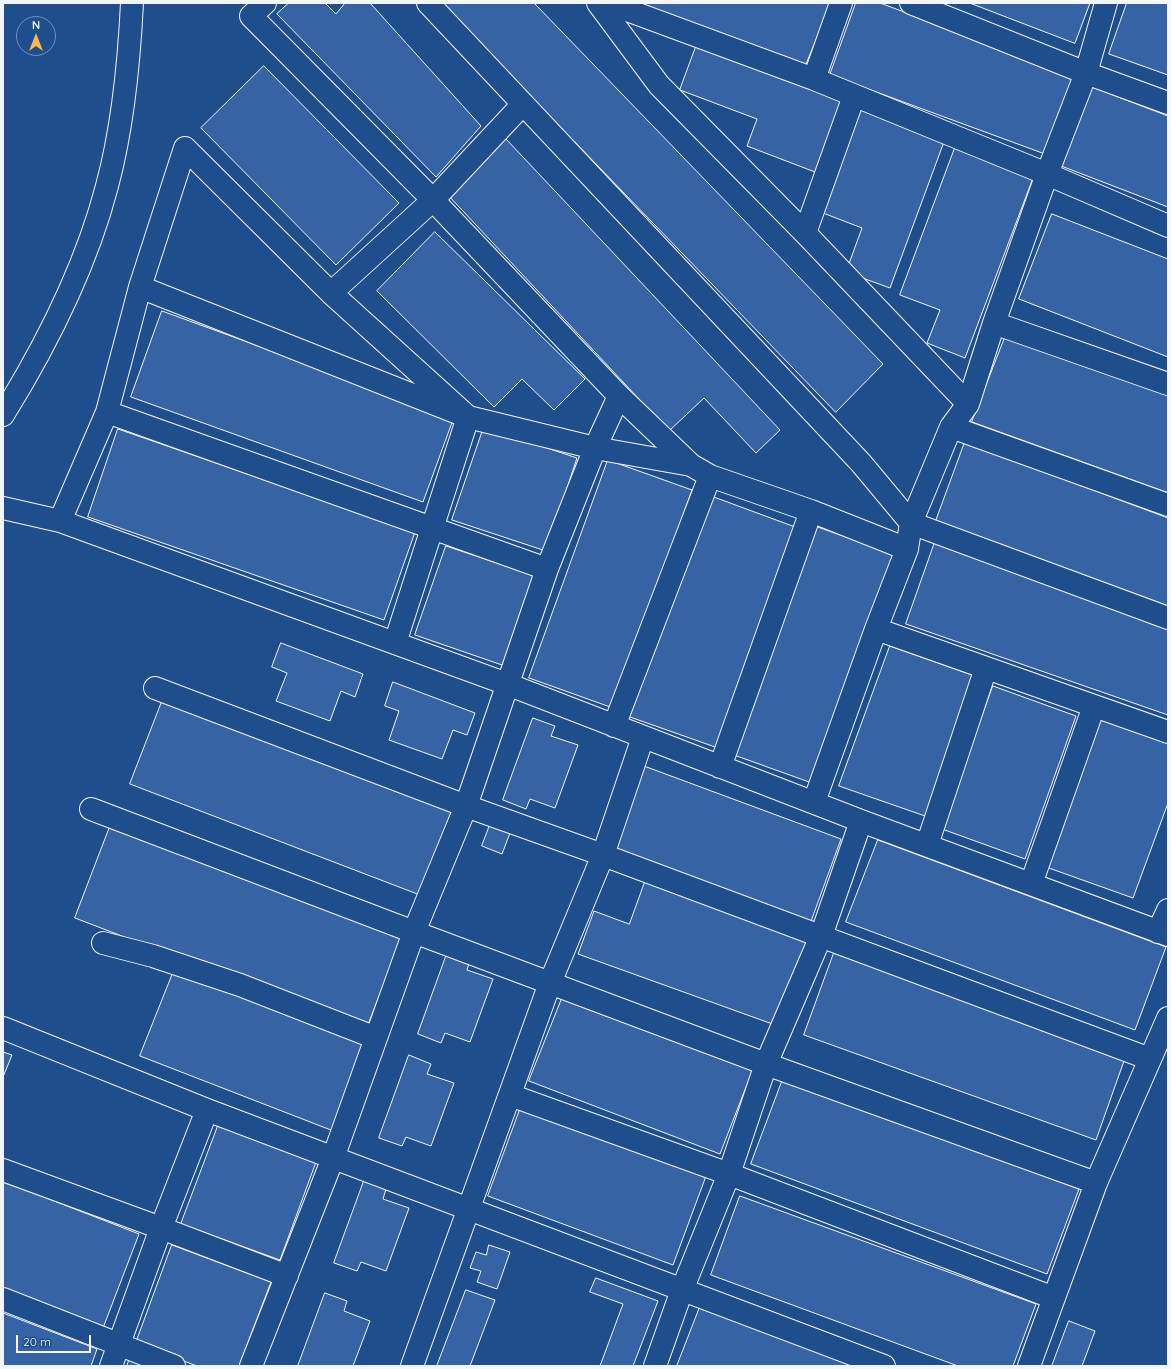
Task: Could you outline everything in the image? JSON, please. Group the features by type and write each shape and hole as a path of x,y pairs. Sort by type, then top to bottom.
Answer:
{"street":[{"path":"3,415 37,357 61,308 97,222 108,186 120,126 132,3"},
{"path":"264,3 251,16 433,200 619,396 691,465 710,476 810,511 907,549"},
{"path":"428,3 861,463 911,523 1168,618"},
{"path":"598,3 659,85 805,233 968,404"},
{"path":"608,3 814,79 1047,174 1168,226"},
{"path":"814,79 841,3"},
{"path":"911,3 1086,74 1168,103"},
{"path":"814,802 876,629 907,549 911,523 951,427 968,404 994,323 1047,174 1086,74 1106,3"},
{"path":"805,233 854,96"},
{"path":"331,293 433,200 523,104"},
{"path":"60,521 107,412 140,287 185,148 331,293 468,417"},
{"path":"140,287 468,417 594,448 691,465"},
{"path":"994,323 1168,384"},
{"path":"251,1366 333,1158 414,932 466,806 547,568 594,448 619,396"},
{"path":"107,412 547,568"},
{"path":"395,644 468,417"},
{"path":"951,427 1168,505"},
{"path":"614,726 710,476"},
{"path":"3,508 60,521 507,684 926,846 1163,934 1168,910"},
{"path":"720,767 810,511"},
{"path":"876,629 1168,732"},
{"path":"926,846 986,668"},
{"path":"155,688 466,806 603,855 1150,1059"},
{"path":"1031,884 1094,706"},
{"path":"412,1366 550,983 603,855 643,737"},
{"path":"91,809 766,1064 1096,1183"},
{"path":"655,1366 682,1290 729,1174 766,1064 821,936 861,821"},
{"path":"103,943 153,956 240,985 376,1038"},
{"path":"1029,1366 1096,1183 1168,1018"},
{"path":"3,1028 207,1110 884,1366"},
{"path":"510,1095 729,1174 1054,1298"},
{"path":"111,1366 161,1228 207,1110"},
{"path":"3,1170 287,1276"},
{"path":"3,1299 174,1366"}],"building":[{"path":"289,3 325,3 336,14 345,3 370,3 481,126 436,177 277,14"},
{"path":"441,3 534,3 883,364 836,412"},
{"path":"630,3 831,3 804,69"},
{"path":"856,3 880,3 1074,75 1045,154 830,75"},
{"path":"970,3 1090,3 1075,43"},
{"path":"1127,3 1168,3 1168,75 1109,54"},
{"path":"697,44 842,99 815,172 747,146 757,119 680,90"},
{"path":"264,66 399,203 336,265 201,128"},
{"path":"1087,85 1168,116 1168,207 1056,164"},
{"path":"862,108 945,139 890,288 846,272 862,228 823,213"},
{"path":"506,139 780,430 756,453 704,398 669,431 447,194"},
{"path":"955,148 1033,178 965,358 927,343 940,310 900,295"},
{"path":"1052,214 1168,259 1168,357 1019,299"},
{"path":"435,232 585,379 554,410 522,379 494,407 377,291"},
{"path":"162,311 454,417 423,502 131,397"},
{"path":"1006,335 1168,393 1168,493 972,422"},
{"path":"484,427 577,458 546,551 452,520"},
{"path":"118,429 415,532 384,620 88,517"},
{"path":"965,442 1168,518 1168,616 933,529"},
{"path":"608,460 692,490 613,708 529,678"},
{"path":"711,496 798,528 718,748 630,717"},
{"path":"815,526 893,554 812,783 734,755"},
{"path":"935,542 1168,623 1168,715 906,624"},
{"path":"446,546 536,576 505,666 415,635"},
{"path":"281,643 363,674 355,697 341,691 330,721 276,701 287,673 272,667"},
{"path":"890,646 975,676 925,816 839,786"},
{"path":"393,682 475,713 467,735 453,730 442,759 389,740 399,711 385,706"},
{"path":"993,686 1076,716 1025,859 942,829"},
{"path":"163,699 452,810 420,895 130,784"},
{"path":"1102,716 1168,740 1168,803 1133,898 1046,867"},
{"path":"533,718 555,726 551,736 578,745 555,808 530,799 526,809 503,800"},
{"path":"644,766 841,839 810,924 612,850"},
{"path":"111,824 402,936 366,1030 75,918"},
{"path":"490,825 510,833 502,854 482,846"},
{"path":"878,840 1166,947 1135,1030 846,922"},
{"path":"645,882 809,942 778,1026 578,954 594,911 629,924"},
{"path":"448,951 470,960 467,970 493,979 470,1042 445,1033 441,1043 418,1034"},
{"path":"834,953 1125,1058 1096,1140 804,1035"},
{"path":"175,968 370,1043 336,1132 140,1056"},
{"path":"563,996 753,1069 720,1154 529,1081"},
{"path":"3,1052 12,1055 3,1077"},
{"path":"409,1055 431,1064 427,1074 454,1083 431,1146 406,1137 402,1146 379,1138"},
{"path":"783,1079 1079,1189 1047,1274 751,1164"},
{"path":"521,1107 706,1176 673,1265 488,1196"},
{"path":"218,1126 316,1162 280,1260 181,1224"},
{"path":"3,1181 139,1234 103,1328 3,1290"},
{"path":"364,1181 386,1189 383,1199 409,1208 386,1271 361,1262 357,1271 334,1263"},
{"path":"740,1196 1036,1304 1013,1366 958,1366 711,1275"},
{"path":"172,1245 271,1282 239,1366 197,1366 136,1343"},
{"path":"489,1245 510,1252 497,1289 477,1282 481,1271 470,1268 476,1252 486,1255"},
{"path":"596,1278 658,1301 633,1366 600,1366 623,1304 590,1292"},
{"path":"466,1290 495,1300 470,1366 437,1366"},
{"path":"325,1293 347,1301 344,1311 370,1321 353,1366 298,1366"},
{"path":"700,1307 853,1366 677,1366"},
{"path":"3,1313 97,1349 91,1366 3,1366"},
{"path":"1069,1321 1095,1331 1082,1366 1052,1366"},
{"path":"130,1358 152,1366 127,1366"}]}
